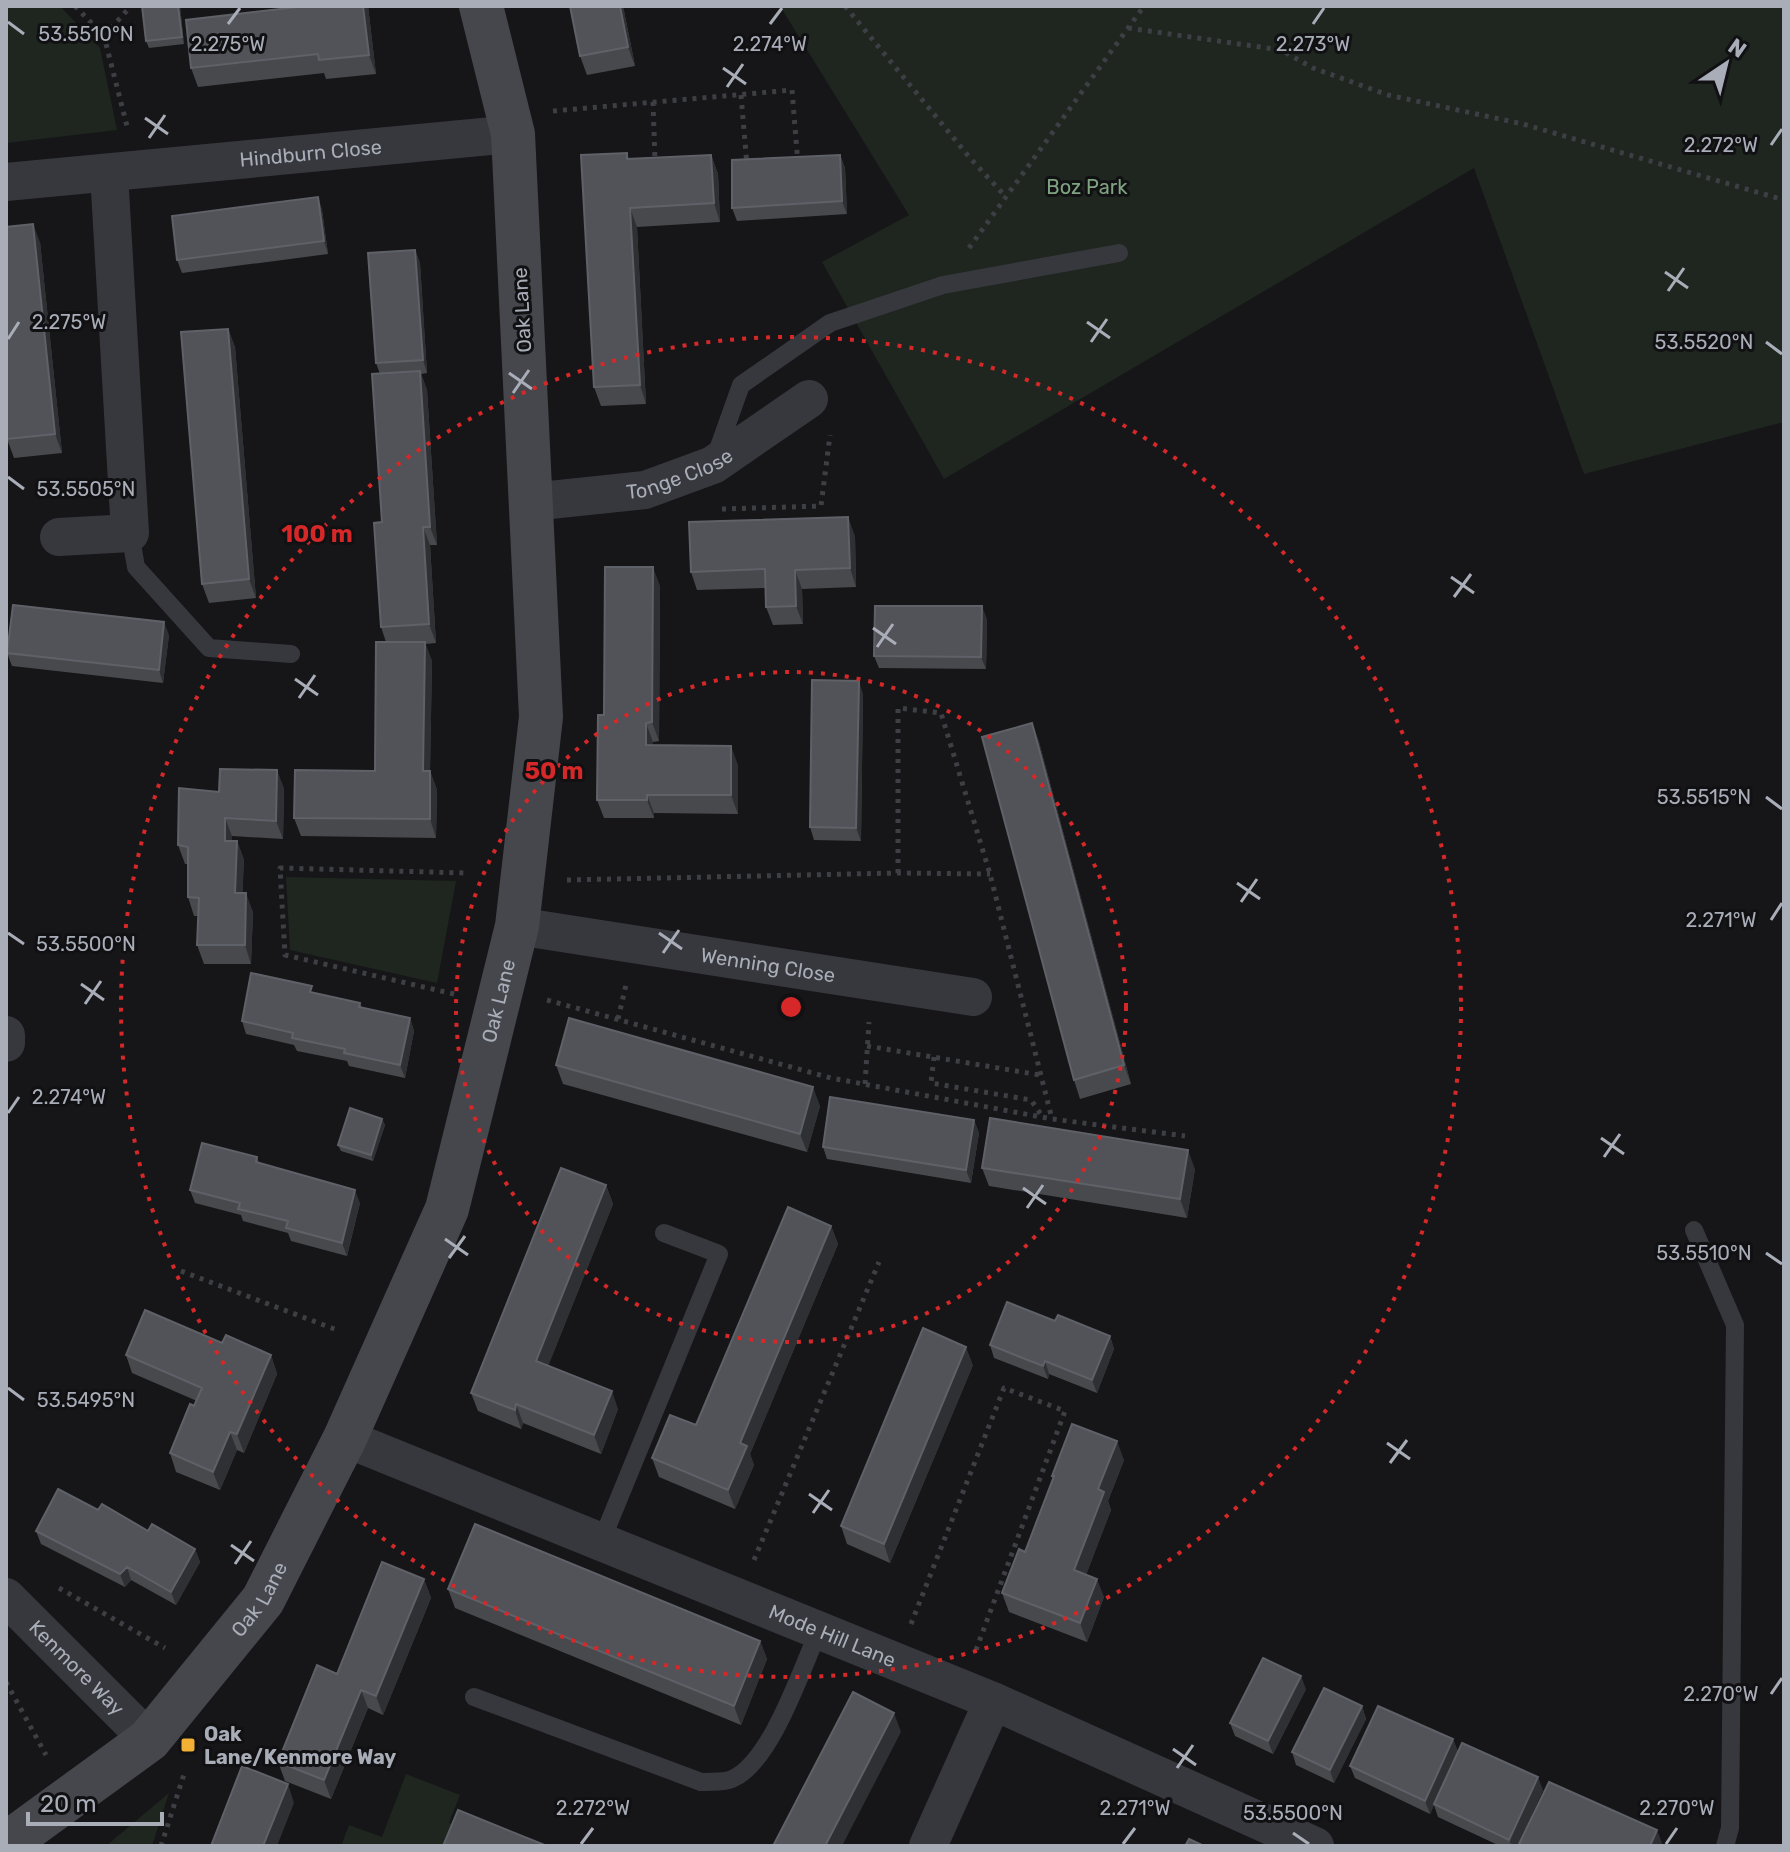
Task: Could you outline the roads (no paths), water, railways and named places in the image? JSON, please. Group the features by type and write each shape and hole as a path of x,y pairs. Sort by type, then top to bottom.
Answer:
{"street":[{"name":"Oak Lane","path":"6,1844 149,1740 263,1600 345,1438 447,1209 517,926 541,717 511,124 481,6"},
{"name":"Hindburn Close","path":"6,182 123,171 511,124"},
{"path":"59,537 130,533 123,171"},
{"name":"Tonge Close","path":"531,502 645,490 713,465 809,399"},
{"name":"Wenning Close","path":"517,926 973,997"},
{"path":"6,1035 6,1043"},
{"name":"Mode Hill Lane","path":"345,1438 977,1694 1315,1846"},
{"name":"Kenmore Way","path":"6,1597 149,1740"},
{"path":"928,1846 977,1694"}],"lane":[{"path":"713,465 741,385 830,323 943,285 1119,253"},
{"path":"130,533 136,567 209,648 291,654"},
{"path":"1694,1230 1735,1325 1730,1828 1725,1846"},
{"path":"601,1542 719,1254 664,1233"},
{"path":"474,1697 701,1782 732,1779 759,1758 775,1732 819,1630"}],"place":[{"name":"Oak Lane/Kenmore Way","path":"188,1745"}],"park label":[{"name":"Boz Park","path":"1087,187"}]}
